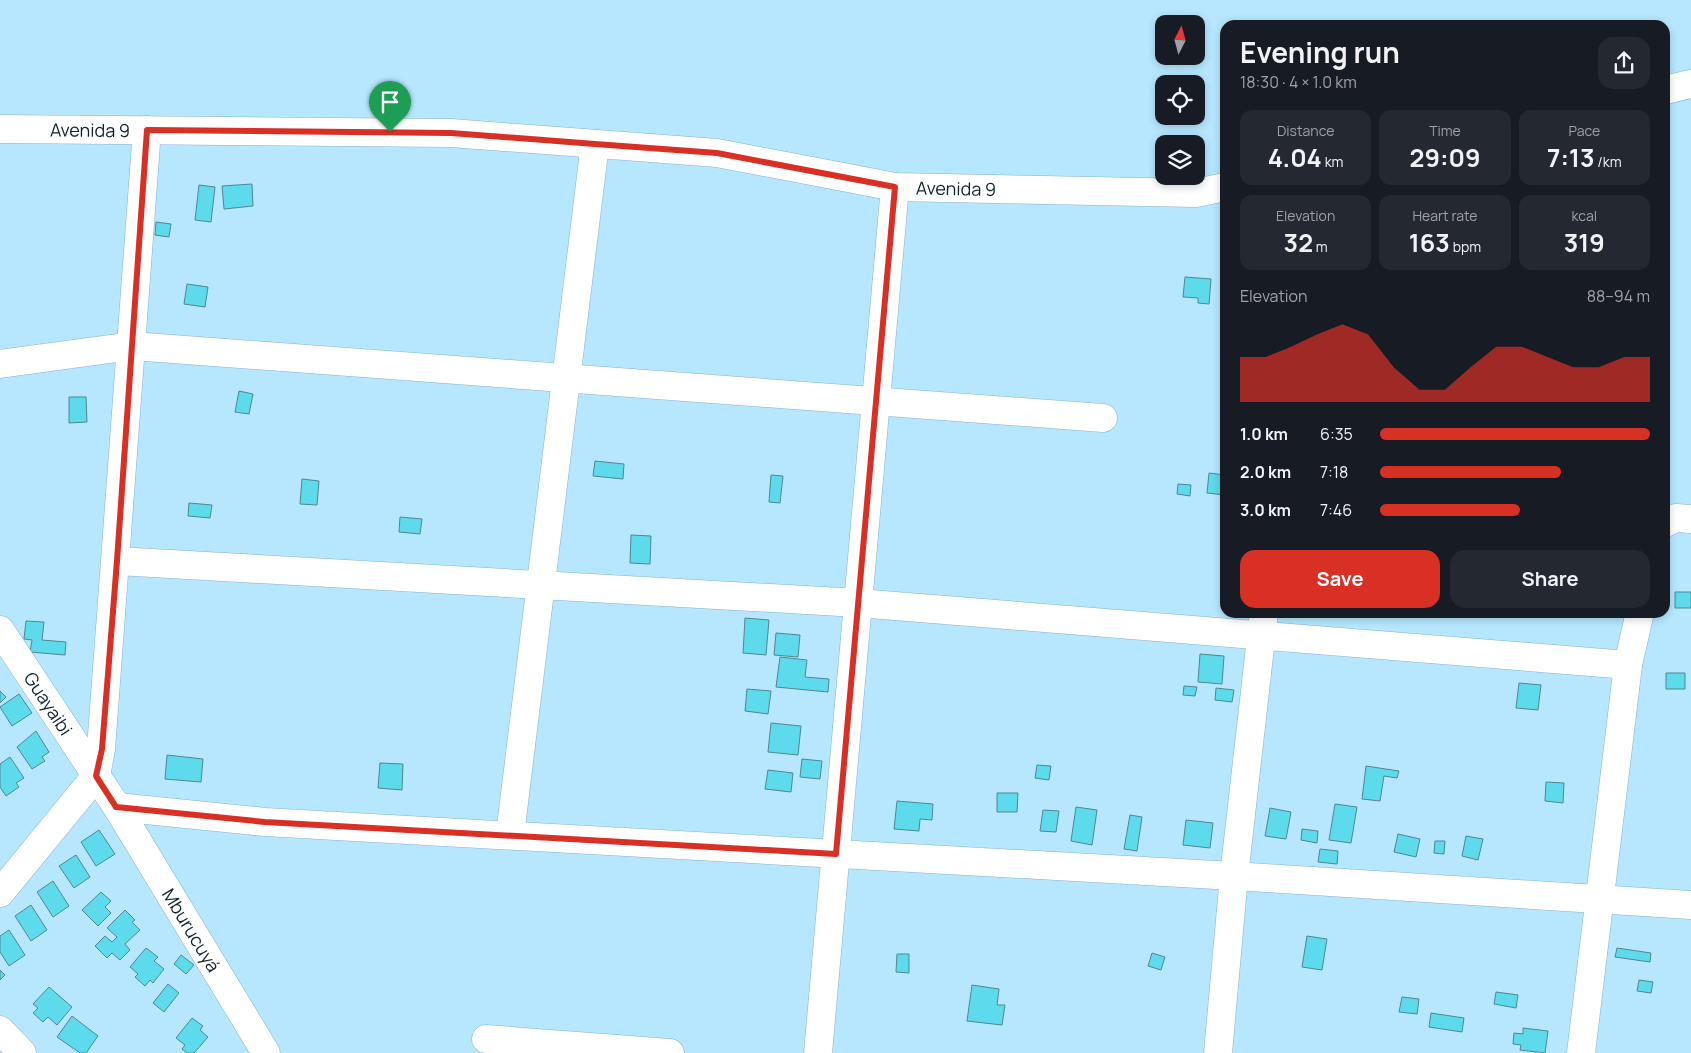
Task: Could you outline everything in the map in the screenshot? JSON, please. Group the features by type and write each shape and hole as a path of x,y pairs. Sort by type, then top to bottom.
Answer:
{"street":[{"path":"1670,89 1691,84"},
{"name":"Avenida 9","path":"0,129 451,133 717,153 895,187 1196,193 1220,188"},
{"path":"0,893 96,776 102,749 147,130"},
{"path":"510,835 595,144"},
{"path":"818,1053 895,187"},
{"path":"0,364 132,346 1103,418"},
{"path":"1670,521 1676,518 1691,519"},
{"path":"117,561 1263,624 1628,665"},
{"path":"1581,1053 1628,665 1639,618"},
{"path":"1218,1053 1234,876 1263,624"},
{"name":"Guayaibi","path":"0,630 116,807"},
{"path":"116,807 265,822 1234,876 1599,901 1691,905"},
{"name":"Mburucuyá","path":"116,807 266,1053"},
{"path":"0,1030 22,1053"},
{"path":"486,1040 670,1053"}],"building":[{"path":"252,184 253,206 224,209 222,186"},
{"path":"199,185 215,187 211,222 195,220"},
{"path":"156,222 171,224 169,237 155,235"},
{"path":"1185,277 1211,279 1209,304 1198,303 1198,298 1183,297"},
{"path":"187,284 208,287 205,307 184,304"},
{"path":"239,391 253,394 249,414 235,412"},
{"path":"69,397 86,397 87,422 69,423"},
{"path":"595,461 624,464 623,479 593,476"},
{"path":"1209,473 1220,474 1220,494 1207,493"},
{"path":"771,475 783,476 780,503 769,502"},
{"path":"302,479 319,481 317,505 300,504"},
{"path":"1178,484 1191,485 1190,496 1177,494"},
{"path":"189,503 212,505 210,518 188,516"},
{"path":"400,517 422,519 420,534 399,532"},
{"path":"631,535 651,536 650,564 630,563"},
{"path":"1675,592 1691,592 1691,608 1675,608"},
{"path":"745,618 769,620 766,655 743,653"},
{"path":"26,621 44,622 42,640 66,642 65,655 30,652 32,640 24,639"},
{"path":"776,633 800,635 798,657 774,655"},
{"path":"1200,654 1224,656 1222,684 1198,682"},
{"path":"780,657 807,660 805,677 829,679 828,692 776,687"},
{"path":"1666,673 1685,673 1685,689 1666,689"},
{"path":"1519,683 1541,685 1538,710 1516,708"},
{"path":"1184,686 1197,687 1195,696 1183,695"},
{"path":"1216,688 1234,690 1232,702 1215,700"},
{"path":"747,689 771,691 768,714 745,711"},
{"path":"0,691 6,697 0,703"},
{"path":"19,694 32,713 12,726 0,707"},
{"path":"771,723 801,726 798,755 768,752"},
{"path":"36,731 49,752 42,757 45,761 32,769 17,747"},
{"path":"167,755 203,759 201,782 165,779"},
{"path":"10,757 24,778 16,783 19,787 6,796 0,787 0,764"},
{"path":"802,759 822,761 820,779 800,777"},
{"path":"380,763 403,764 402,790 378,788"},
{"path":"1037,765 1051,766 1049,780 1035,778"},
{"path":"1366,766 1399,771 1397,778 1384,776 1380,801 1362,799"},
{"path":"768,770 793,773 791,792 765,789"},
{"path":"1546,782 1564,783 1563,803 1545,801"},
{"path":"997,793 1018,793 1017,812 997,812"},
{"path":"897,801 933,804 932,820 920,819 919,831 894,829"},
{"path":"1335,804 1357,807 1351,843 1329,840"},
{"path":"1076,807 1097,810 1092,845 1071,841"},
{"path":"1270,808 1291,812 1286,839 1265,836"},
{"path":"1043,810 1059,811 1056,832 1040,831"},
{"path":"1130,815 1142,817 1137,851 1124,849"},
{"path":"1186,820 1213,823 1210,848 1183,845"},
{"path":"1302,829 1318,831 1317,843 1301,840"},
{"path":"99,830 115,854 96,866 81,842"},
{"path":"1398,834 1420,839 1416,857 1394,852"},
{"path":"1466,836 1483,839 1478,860 1462,856"},
{"path":"1435,841 1445,841 1444,854 1434,853"},
{"path":"1320,849 1338,851 1337,864 1318,862"},
{"path":"76,855 90,877 74,888 59,866"},
{"path":"53,881 69,906 53,917 37,892"},
{"path":"101,892 111,901 105,907 111,913 98,926 82,910"},
{"path":"31,905 47,930 31,941 15,916"},
{"path":"125,910 135,920 132,922 140,930 125,944 130,950 120,960 112,953 107,958 95,946 105,936 112,942 117,937 107,928"},
{"path":"9,930 25,955 9,966 0,952 0,936"},
{"path":"1307,936 1327,939 1322,970 1302,967"},
{"path":"146,948 158,957 154,961 164,969 153,983 150,980 145,986 135,977 138,974 130,967"},
{"path":"1617,948 1651,953 1650,962 1615,957"},
{"path":"1152,953 1165,957 1161,970 1148,966"},
{"path":"897,954 909,954 909,973 896,972"},
{"path":"181,955 194,965 186,974 174,964"},
{"path":"0,970 5,975 0,980"},
{"path":"1639,980 1653,982 1651,993 1637,991"},
{"path":"168,984 179,993 164,1012 153,1003"},
{"path":"972,985 999,989 997,1005 1005,1005 1002,1025 967,1021"},
{"path":"49,987 72,1007 57,1025 48,1017 43,1022 33,1013 38,1008 33,1004"},
{"path":"1496,992 1518,995 1516,1008 1494,1004"},
{"path":"1402,997 1419,999 1417,1014 1399,1012"},
{"path":"1431,1013 1464,1018 1462,1032 1429,1027"},
{"path":"72,1016 98,1036 86,1053 80,1053 57,1037"},
{"path":"192,1018 203,1026 200,1030 208,1037 194,1053 187,1053 182,1049 185,1045 176,1038"},
{"path":"1523,1028 1548,1031 1545,1053 1520,1050 1521,1045 1513,1044 1514,1033 1523,1034"}],"route":[{"path":"147,130 390,132 451,133 717,153 895,187 836,854 265,822 116,807 96,776 102,749 117,561 147,130"}]}
